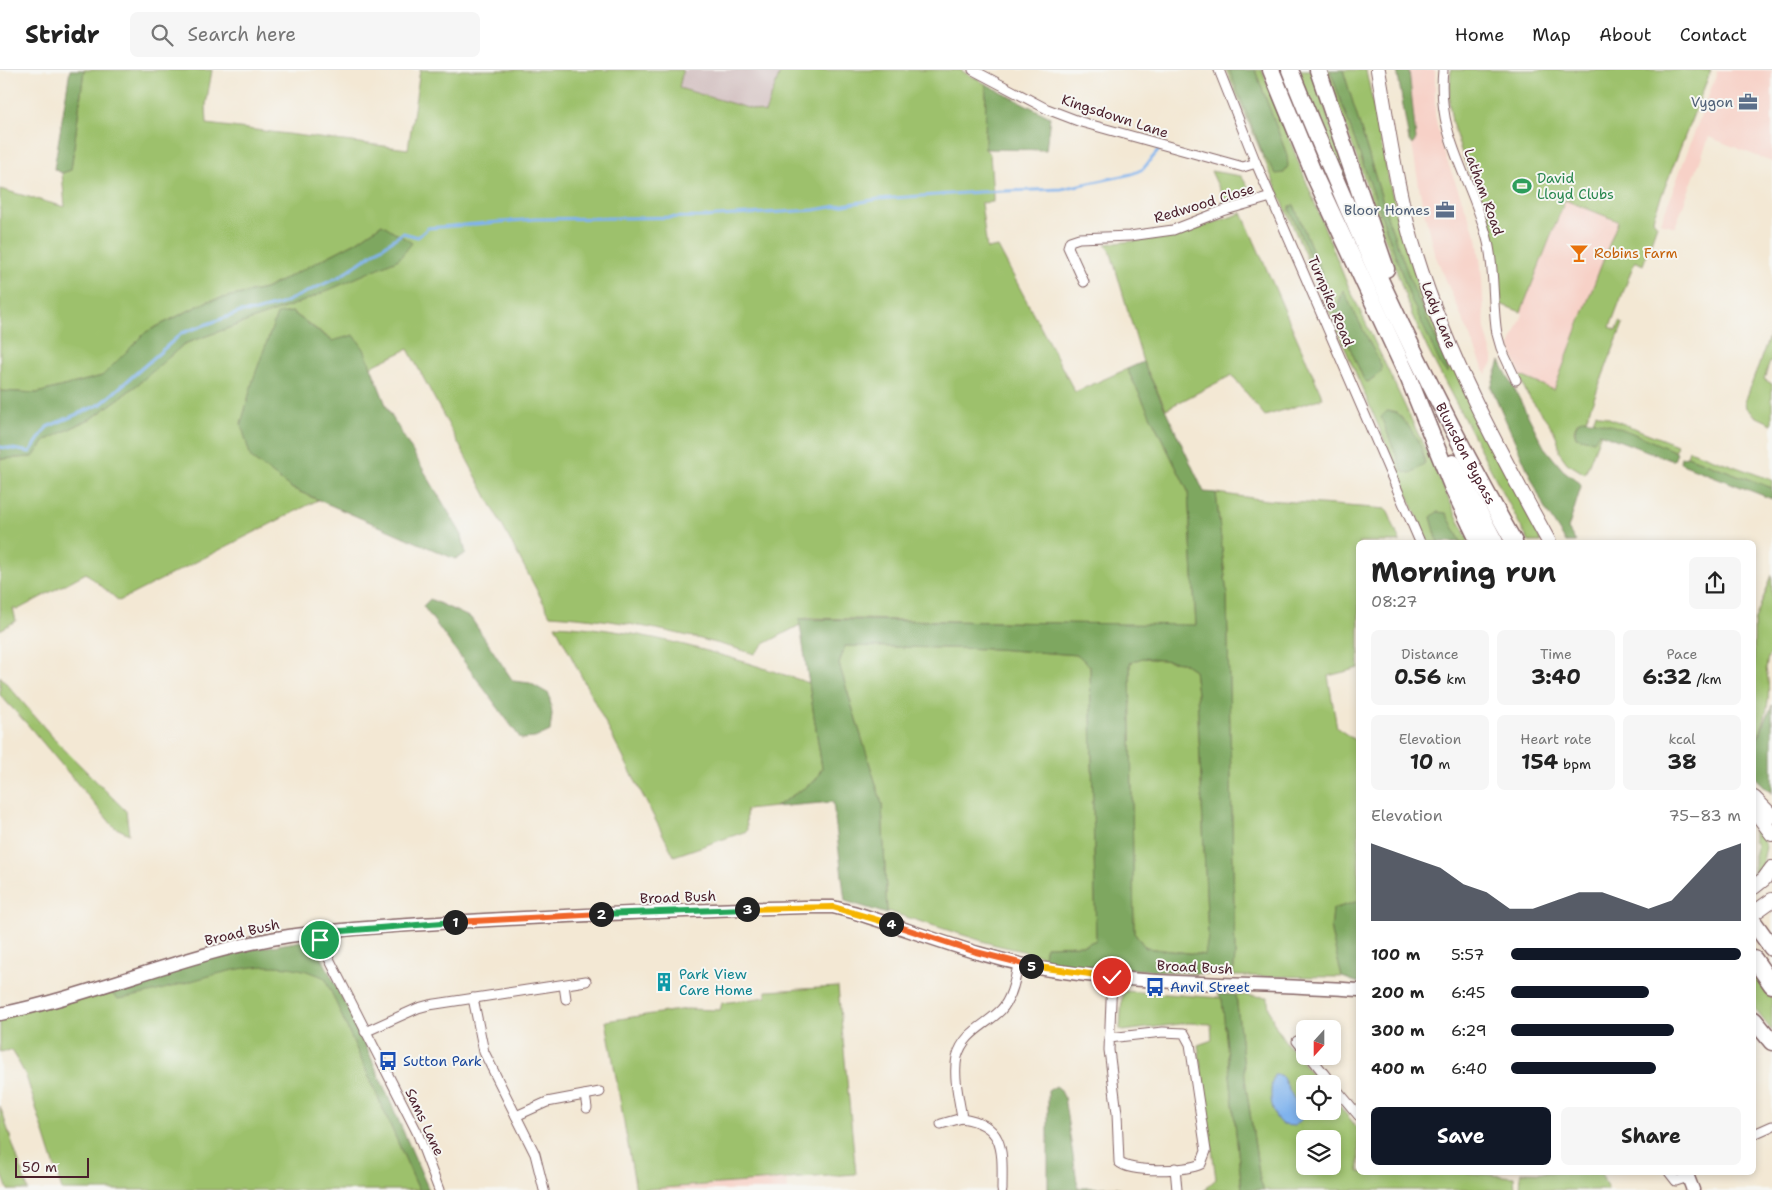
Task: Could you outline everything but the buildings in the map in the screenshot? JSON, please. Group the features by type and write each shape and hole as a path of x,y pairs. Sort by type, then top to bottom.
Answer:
{"highway":[{"path":"1272,70 1315,177 1409,379 1452,486 1478,540"},
{"path":"1290,70 1358,231 1421,365"},
{"path":"1318,70 1361,201 1421,365"},
{"name":"Blunsdon Bypass","path":"1421,365 1513,540"},
{"name":"Blunsdon Bypass","path":"1409,379 1493,540"},
{"path":"1756,926 1772,948"},
{"path":"1756,962 1772,985"},
{"path":"1756,1022 1772,1042"}],"main road":[{"name":"Lady Lane","path":"1378,70 1402,202 1430,296 1478,405 1549,540"},
{"path":"1756,800 1772,816"},
{"path":"1756,813 1772,834"},
{"path":"1762,882 1772,868"},
{"name":"Broad Bush","path":"0,1014 70,996 246,945 316,933 435,923 596,914 824,907 853,912 1018,963 1056,971 1112,977 1356,990"},
{"path":"1687,1175 1693,1190"}],"street":[{"name":"Kingsdown Lane","path":"973,70 1047,109 1081,122 1243,167 1256,163"},
{"name":"Turnpike Road","path":"1219,70 1256,163 1419,540"},
{"name":"Latham Road","path":"1443,70 1442,100 1446,126 1488,243 1498,334 1503,354 1516,380"},
{"name":"Redwood Close","path":"1084,282 1068,247 1070,241 1079,238 1130,236 1173,230 1222,211 1271,197"},
{"name":"Sams Lane","path":"316,933 417,1132 439,1190"},
{"path":"962,1118 956,1066 960,1050 970,1033 1005,1004 1016,976 1018,963"},
{"path":"1109,1038 1163,1032 1184,1033 1188,1038 1206,1151 1201,1164 1191,1168 1140,1169 1123,1166 1119,1162 1117,1120 1109,1061 1109,1038 1112,977"},
{"path":"365,1032 418,1008 586,981"},
{"path":"564,985 566,999"},
{"path":"473,998 484,1052 535,1154 544,1190"},
{"path":"1317,1065 1325,1075"},
{"path":"516,1116 547,1102 600,1092"},
{"path":"585,1095 587,1108"},
{"path":"1341,1095 1356,1112"},
{"path":"941,1124 962,1118 991,1130 998,1140 1002,1154 1002,1190"},
{"path":"1756,1133 1772,1126"},
{"path":"1175,1168 1176,1190"},
{"path":"1671,1175 1676,1181 1687,1175"}],"shaded area":[{"path":"683,70 781,70 765,113 679,88"},
{"path":"1409,70 1435,70 1435,115 1442,148 1477,238 1481,266 1485,329 1493,358 1493,363 1486,374 1434,252 1422,203 1412,145 1416,139"},
{"path":"1718,70 1772,70 1772,162 1709,137 1675,227 1664,224 1661,222"},
{"path":"1565,200 1618,221 1554,390 1521,376 1510,346 1523,314 1521,312"},
{"path":"787,1179 788,1190 658,1190 657,1188"}],"green space":[{"path":"70,70 84,70 71,170 62,173 54,169"},
{"path":"84,70 212,70 206,105 207,124 408,149 420,70 683,70 679,88 765,113 781,70 960,70 986,84 985,149 990,154 993,196 993,202 981,203 987,249 998,247 1075,392 1127,369 1188,491 1196,626 808,618 800,619 800,625 764,644 755,654 654,628 550,615 408,349 370,367 292,312 277,315 269,339 291,488 318,500 119,601 86,573 17,610 13,608 16,621 0,630 0,459 33,457 45,441 94,417 137,385 184,344 304,301 382,224 356,242 265,289 208,301 146,332 102,376 37,393 0,391 0,189 65,207 62,173 71,170"},
{"path":"1226,70 1229,70 1287,155 1255,70 1262,70 1345,279 1468,540 1460,540 1446,513 1431,517 1437,540 1427,540","holes":["1294,205 1337,311 1341,295 1381,372 1368,382 1364,380 1290,211","1387,412 1396,412 1414,436 1425,463"]},
{"path":"1229,70 1255,70 1287,155 1288,166 1284,173 1276,174 1264,156"},
{"path":"1297,70 1313,70 1347,177 1345,179 1342,178"},
{"path":"1326,70 1330,70 1410,297 1447,373 1449,370 1446,361 1414,290 1389,222 1343,70 1366,70 1390,186 1408,254 1424,298 1540,540 1528,540 1428,350 1412,315"},
{"path":"1330,70 1343,70 1389,222 1414,290 1446,361 1448,373 1442,368 1410,297"},
{"path":"1397,70 1409,70 1416,140 1412,145 1409,141"},
{"path":"1451,70 1711,70 1654,215 1653,220 1657,225 1643,265 1635,261 1610,327 1617,330 1620,322 1623,324 1586,419 1577,422 1574,431 1576,437 1601,433 1585,474 1567,463 1559,452 1555,433 1530,398 1520,379 1521,376 1554,390 1618,221 1565,200 1521,312 1500,304 1499,279 1490,233 1452,122 1449,102"},
{"path":"986,84 1050,117 1046,150 985,149"},
{"path":"1211,171 1241,176 1253,194 1222,207 1223,197"},
{"path":"1294,205 1337,311 1343,290 1381,365 1381,372 1368,382 1364,380 1290,211 1290,206"},
{"path":"1242,213 1323,398 1265,416 1232,375 1166,409 1143,362 1110,250 1105,244 1173,237"},
{"path":"382,224 412,243 399,259 304,301 184,344 137,385 94,417 45,441 33,457 0,459 0,391 37,393 102,376 146,332 208,301 265,289 356,242"},
{"path":"292,312 332,341 354,335 364,349 388,410 462,535 466,554 455,559 291,488 251,458 241,424 253,380 277,314"},
{"path":"1772,328 1772,363 1770,362 1764,379 1772,384 1772,424 1757,417 1746,408 1745,402"},
{"path":"1500,361 1544,447 1563,470 1580,483 1581,487 1568,529 1575,540 1565,540 1545,509 1491,387"},
{"path":"1143,362 1204,492 1216,493 1227,596 1235,956 1233,976 1059,964 1043,960 1046,946 1084,945 1096,940 1090,666 1078,655 995,649 845,646 839,664 882,804 887,914 845,901 833,802 775,807 815,781 822,768 799,619 1196,625 1188,491 1127,369","holes":["1142,658 1182,662 1194,670 1197,693 1208,937 1205,955 1146,948 1134,933 1130,663"]},
{"path":"1387,411 1396,412 1401,417 1419,443 1424,458 1424,465 1411,473 1403,472 1381,417"},
{"path":"1596,413 1677,445 1675,452 1593,420"},
{"path":"1582,419 1605,423 1677,453 1674,460 1671,460 1599,433 1594,441 1576,437 1576,426"},
{"path":"1689,450 1772,480 1772,488 1687,456"},
{"path":"1687,456 1772,488 1772,499 1682,464 1680,461 1681,457"},
{"path":"1216,493 1267,500 1387,509 1399,540 1356,540 1356,669 1328,676 1337,728 1356,741 1356,902 1333,909 1331,932 1342,977 1233,976 1235,956 1227,596"},
{"path":"1437,512 1446,513 1460,540 1437,540 1431,517"},
{"path":"1772,575 1772,653 1768,657 1766,669 1769,687 1766,713 1756,741 1756,617"},
{"path":"430,599 471,618 513,681 530,683 549,694 552,714 550,731 535,738 521,739 423,606"},
{"path":"555,625 622,632 684,645 746,662 809,683 822,768 815,781 775,807 746,810 747,831 674,856"},
{"path":"845,646 995,649 1078,655 1090,666 1096,940 1085,945 1046,946 1044,956 992,944 887,911 882,804 839,664"},
{"path":"1142,658 1182,662 1194,670 1197,693 1208,937 1206,955 1146,948 1134,933 1130,663"},
{"path":"0,676 56,741 126,811 129,834 114,827 28,725 0,695"},
{"path":"1772,705 1772,794 1756,778 1757,740"},
{"path":"1756,827 1766,847 1762,865 1756,872 1756,848"},
{"path":"1356,902 1356,982 1342,977 1331,932 1333,909"},
{"path":"301,941 312,944 321,956 362,1037 429,1190 419,1190 325,978 299,969 273,966 222,973 118,999 112,994 124,984 144,975 170,967 230,953"},
{"path":"312,948 419,1190 62,1190 26,1076 12,1050 0,1052 0,1014 39,1004 108,994 258,954"},
{"path":"1756,977 1772,999 1772,1031 1756,1011"},
{"path":"838,987 856,1174 636,1190 606,1021 686,1009 720,1010 722,1003 766,997 766,991"},
{"path":"1125,991 1222,998 1242,1190 1204,1190 1216,1179 1198,1045 1212,1040 1211,1024 1188,1023 1123,1031 1120,1029 1122,996"},
{"path":"1217,994 1236,995 1246,1086 1260,1180 1264,1190 1242,1190 1222,999"},
{"path":"1236,995 1268,997 1273,1021 1296,1055 1296,1065 1304,1065 1312,1075 1296,1075 1296,1120 1341,1120 1341,1108 1356,1126 1356,1175 1491,1175 1514,1177 1515,1190 1264,1190 1260,1180 1246,1086"},
{"path":"1056,1086 1064,1097 1078,1188 1117,1187 1122,1190 1048,1190 1048,1091"},
{"path":"0,1106 28,1190 8,1190 0,1169"},
{"path":"1521,1175 1602,1175 1608,1190 1520,1190"}],"water":[{"path":"1274,1075 1280,1075 1283,1078 1296,1103 1296,1120 1301,1120 1295,1126 1283,1125 1278,1121 1271,1102 1271,1087"}],"waterway":[{"path":"0,447 30,452 47,427 101,404 182,333 241,312 256,311 281,304 339,277 403,233 418,237 428,228 535,219 702,217 814,210 879,199 979,192 1061,189 1132,174 1143,169 1159,150"}],"place":[{"name":"Vygon","path":"1748,102"},
{"name":"David Lloyd Clubs","path":"1522,186"},
{"name":"Bloor Homes","path":"1445,210"},
{"name":"Robins Farm","path":"1579,253"},
{"name":"Park View Care Home","path":"664,982"},
{"name":"Anvil Street","path":"1155,987"},
{"name":"Sutton Park","path":"388,1061"}],"route":[{"path":"320,940 316,933 435,923 596,914 666,913 780,907 833,907 976,952 1018,963 1056,971 1112,977"}]}
